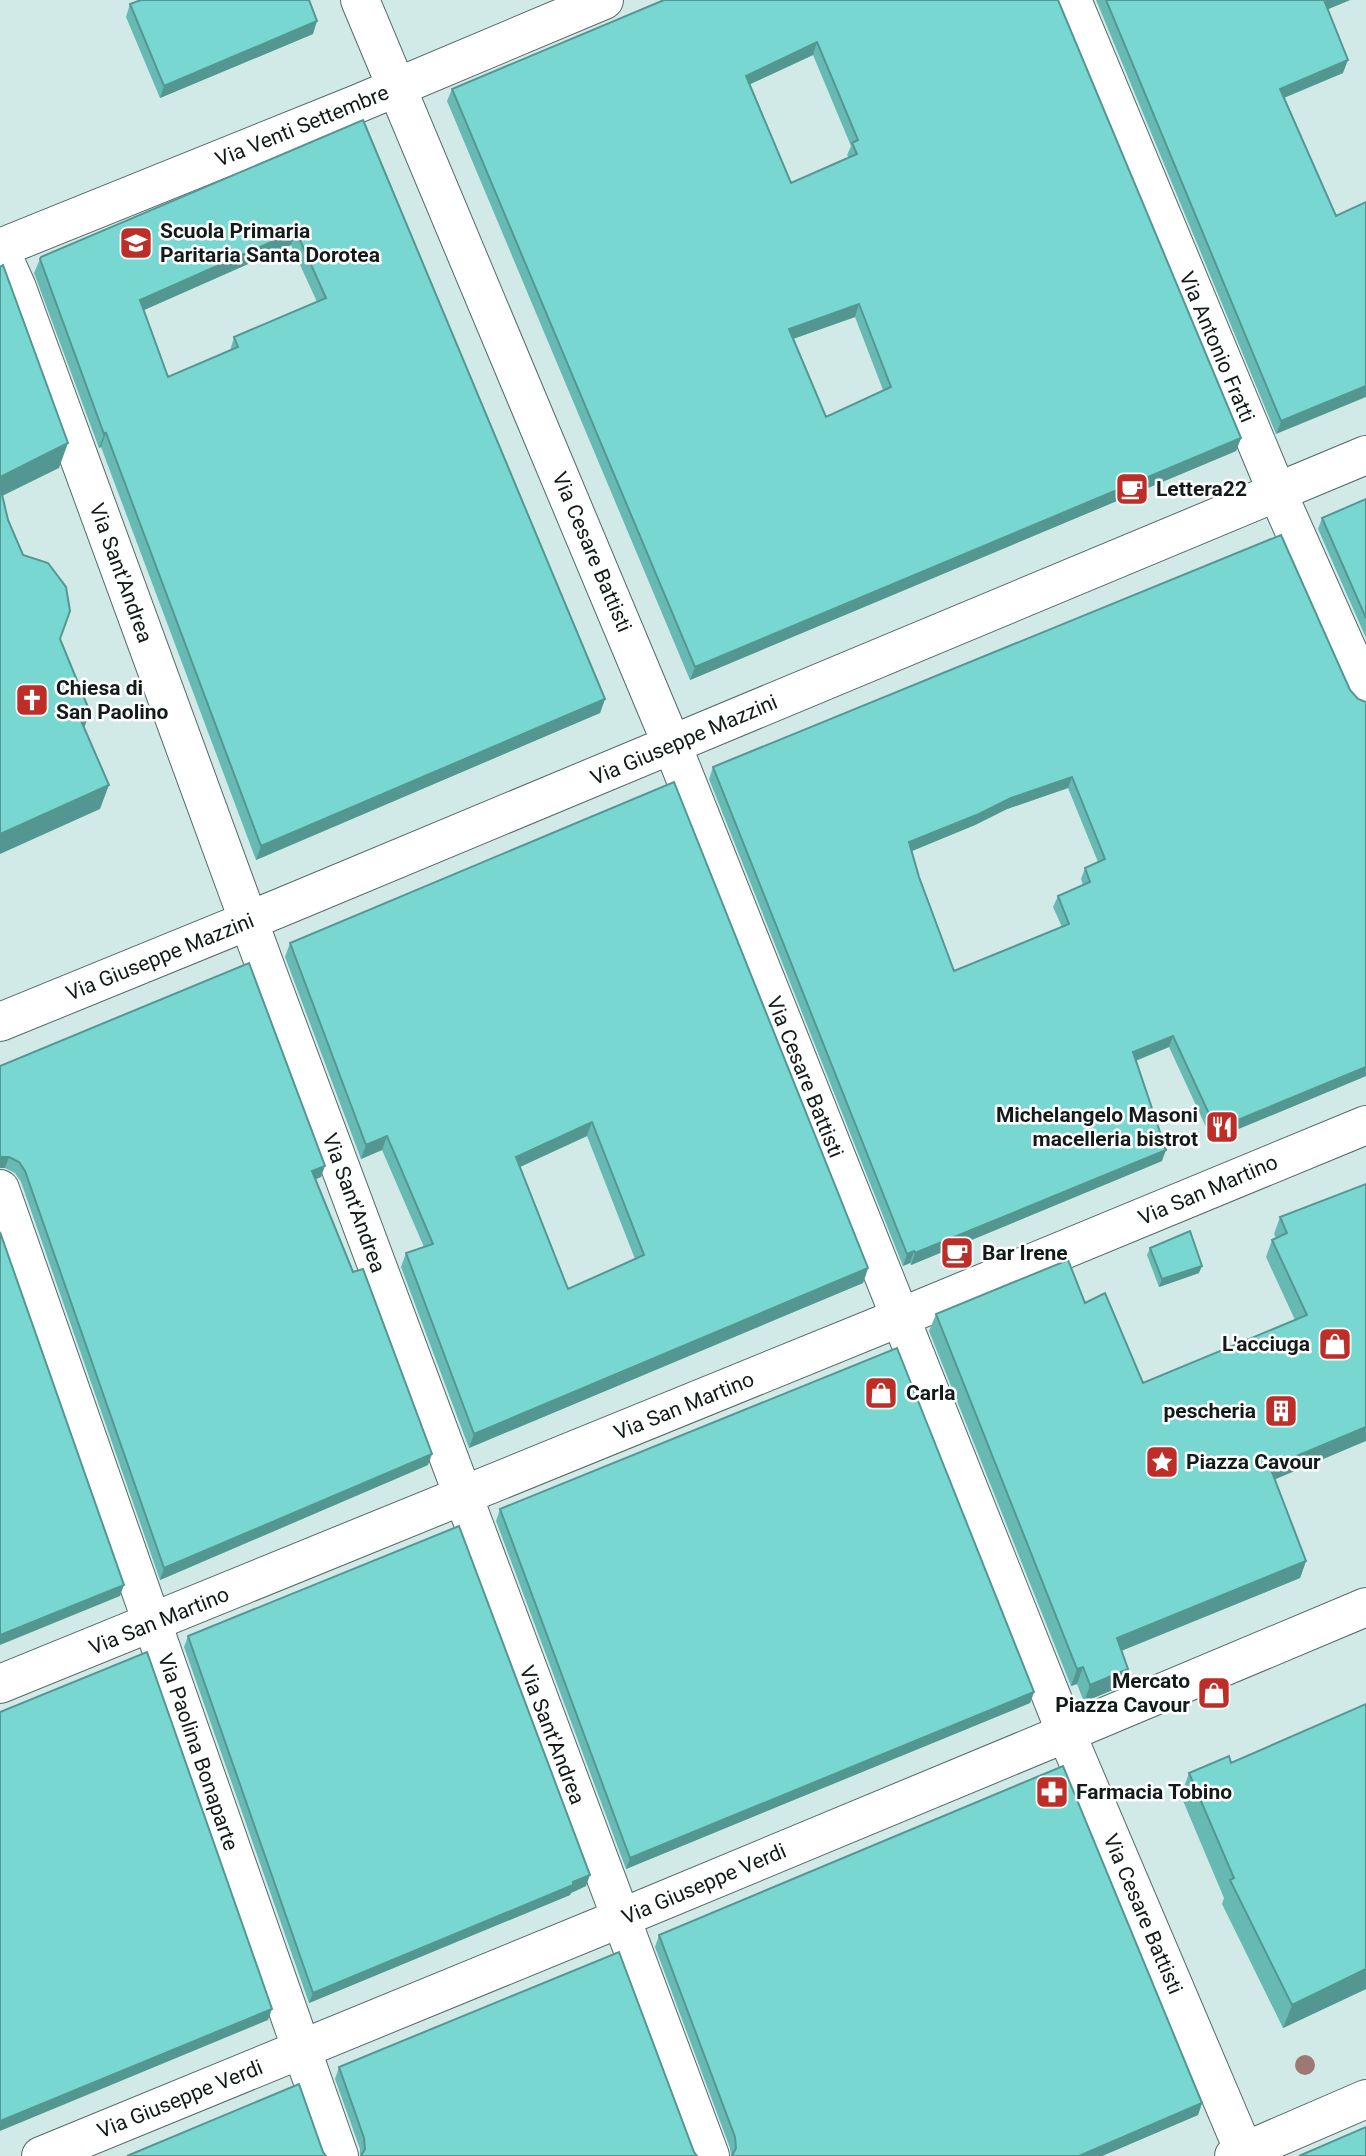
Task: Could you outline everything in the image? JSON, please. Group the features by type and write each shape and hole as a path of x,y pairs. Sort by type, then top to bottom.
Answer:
{"street":[{"name":"Via Cesare Battisti","path":"360,0 672,745 1066,1733 1242,2155"},
{"name":"Via Venti Settembre","path":"0,249 397,88 604,0"},
{"name":"Via Antonio Fratti","path":"1072,0 1277,492 1366,692"},
{"name":"Via Sant'Andrea","path":"0,249 22,302 249,920 710,2156"},
{"name":"Via Giuseppe Mazzini","path":"0,1022 672,745 1366,454"},
{"name":"Via San Martino","path":"0,1684 1366,1125"},
{"name":"Via Paolina Bonaparte","path":"0,1189 339,2156"},
{"name":"Via Giuseppe Verdi","path":"41,2156 621,1919 1366,1607"},
{"path":"1242,2155 1366,2099"}],"building":[{"path":"141,0 309,0 317,21 164,86 130,4"},
{"path":"664,0 1058,0 1241,438 695,667 452,89","holes":["817,42 858,140 852,143 857,154 791,183 746,76","859,304 891,387 826,417 789,329"]},
{"path":"1106,0 1324,0 1348,60 1280,89 1336,216 1366,202 1366,386 1281,421"},
{"path":"363,120 605,699 261,846 106,433 104,434 41,257","holes":["296,231 326,298 234,337 238,347 168,377 140,300"]},
{"path":"3,265 68,443 0,477 0,267"},
{"name":"Chiesa di San Paolino","path":"0,486 8,520 23,555 48,563 66,587 70,611 60,639 90,712 79,716 109,785 0,834"},
{"path":"1366,499 1366,618 1322,518"},
{"path":"1281,535 1350,690 1358,699 1366,702 1366,1067 1216,1129 1173,1036 1133,1052 1166,1150 907,1254 713,767","holes":["1072,777 1105,859 1085,868 1090,882 1058,896 1069,924 954,971 909,842 1011,798"]},
{"path":"674,782 868,1268 474,1434 406,1253 433,1244 387,1136 366,1145 290,943","holes":["592,1122 644,1255 568,1289 516,1157"]},
{"path":"249,963 325,1166 312,1171 353,1272 363,1269 432,1454 164,1568 25,1171 19,1162 9,1157 0,1157 0,1066"},
{"path":"1366,1184 1366,1427 1270,1467 1306,1561 1117,1638 1128,1669 1090,1685 1083,1667 1077,1669 936,1314 1068,1260 1085,1303 1105,1293 1143,1383 1307,1315 1272,1240 1287,1233 1280,1217"},
{"path":"1190,1231 1202,1266 1162,1279 1150,1248"},
{"path":"0,1232 124,1585 0,1635"},
{"path":"897,1348 1034,1692 630,1858 500,1509"},
{"path":"459,1526 590,1875 573,1882 573,1885 313,1993 188,1636"},
{"path":"147,1652 272,2009 0,2121 0,1712"},
{"path":"1366,1704 1366,1969 1292,2005 1230,1880 1234,1878 1189,1773 1229,1756 1231,1763"},
{"path":"1063,1766 1202,2103 1079,2156 732,2156 736,2148 735,2137 659,1935"},
{"path":"619,1952 697,2156 361,2156 365,2149 364,2138 339,2067"},
{"path":"299,2084 326,2156 127,2156"},
{"path":"1366,2127 1366,2156 1299,2156"}],"place":[{"name":"Scuola Primaria Paritaria Santa Dorotea","path":"136,243"},
{"name":"Lettera22","path":"1132,489"},
{"name":"Chiesa di San Paolino","path":"32,700"},
{"name":"Michelangelo Masoni macelleria bistrot","path":"1222,1127"},
{"name":"Bar Irene","path":"957,1253"},
{"name":"L'acciuga","path":"1335,1344"},
{"name":"Carla","path":"881,1393"},
{"name":"pescheria","path":"1281,1411"},
{"name":"Piazza Cavour","path":"1162,1462"},
{"name":"Mercato Piazza Cavour","path":"1214,1693"},
{"name":"Farmacia Tobino","path":"1052,1792"}]}
